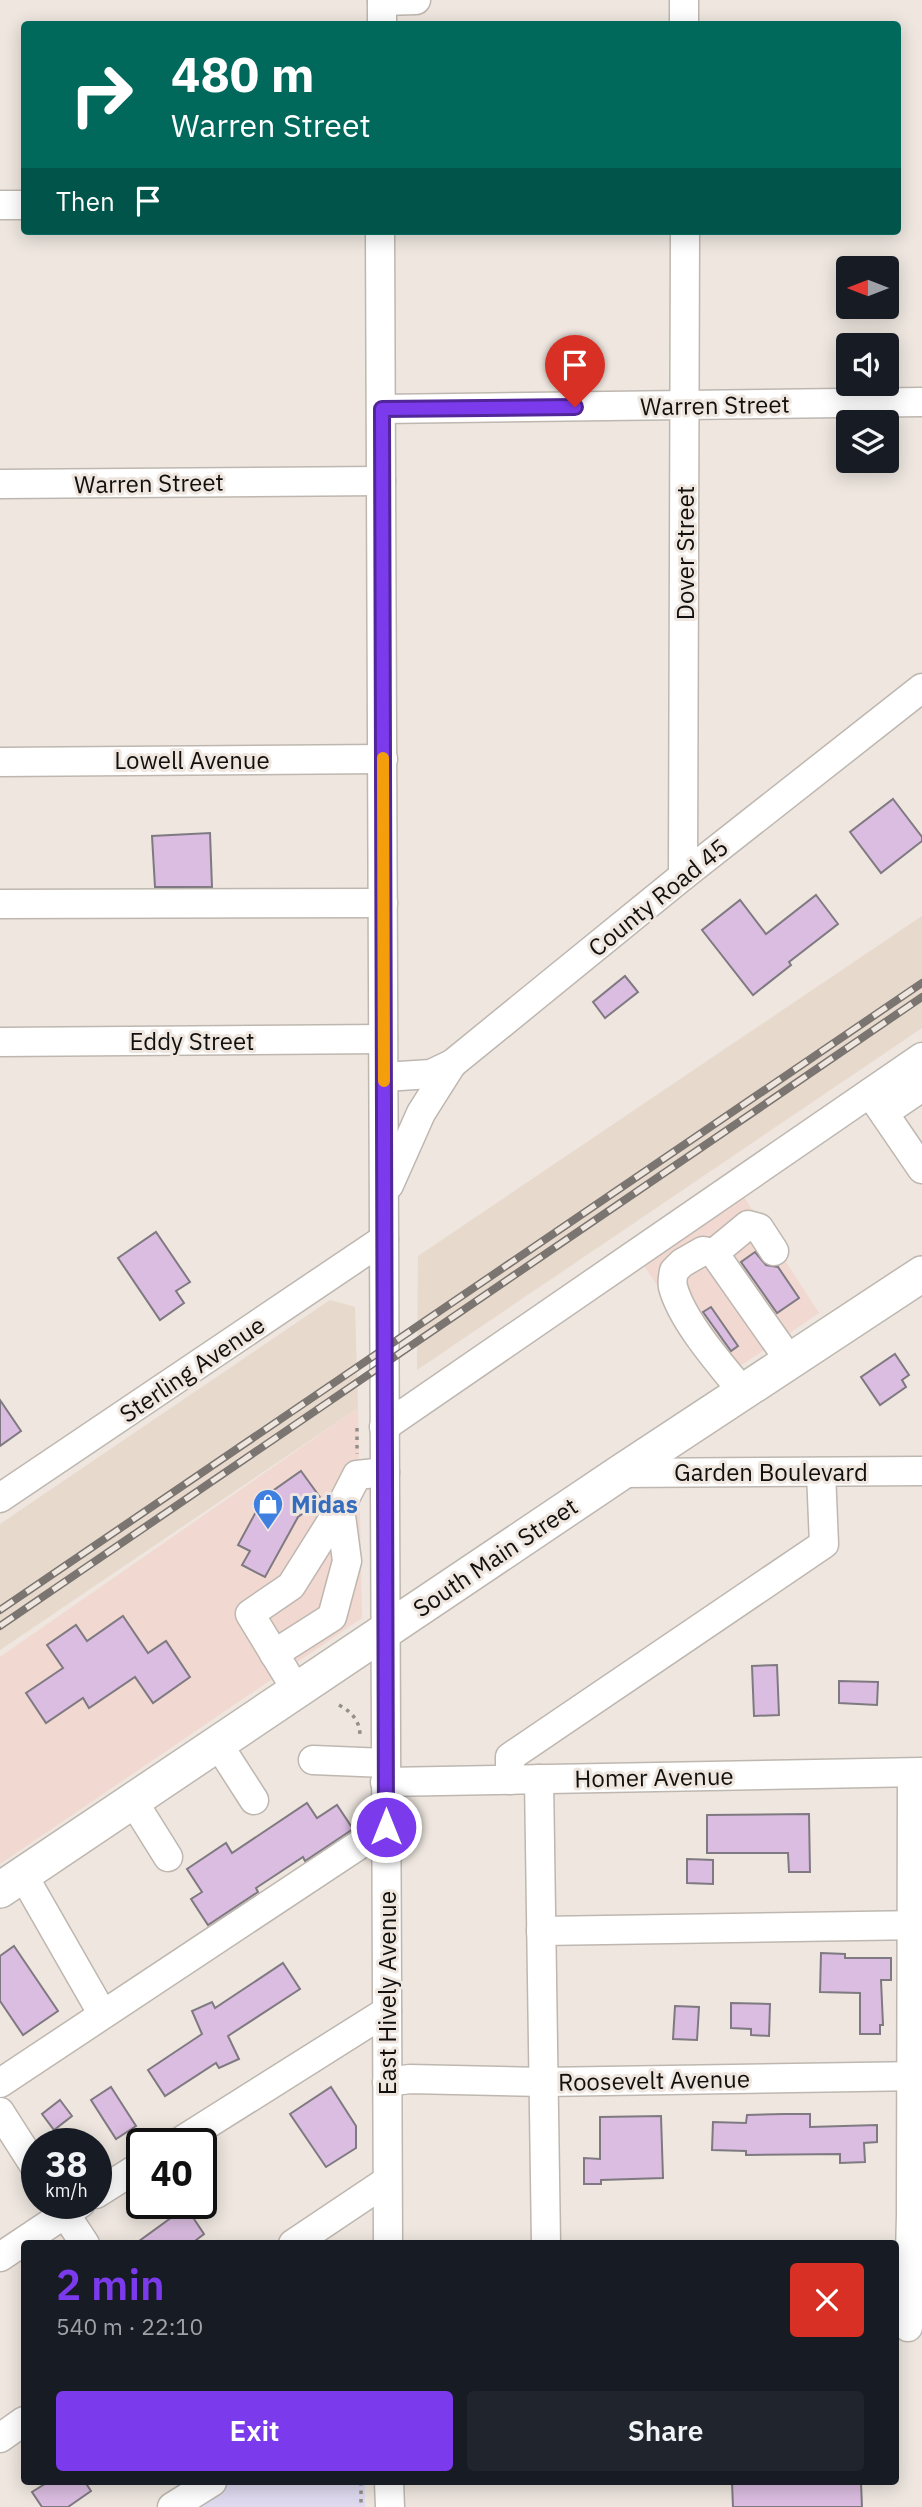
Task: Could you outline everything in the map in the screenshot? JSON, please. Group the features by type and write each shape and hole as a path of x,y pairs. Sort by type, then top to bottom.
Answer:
{"main road":[{"name":"South Main Street","path":"11,1882 620,1473 922,1274"}],"street":[{"path":"382,21 382,0 416,0"},
{"path":"684,0 684,21"},
{"path":"0,205 21,205"},
{"name":"East Hively Avenue","path":"380,235 386,1631 377,1769 386,1827 388,2240"},
{"name":"Dover Street","path":"683,876 685,235"},
{"name":"Warren Street","path":"382,409 922,402"},
{"name":"Warren Street","path":"0,484 382,481"},
{"name":"County Road 45","path":"384,1077 431,1074 452,1064 683,876 922,688"},
{"name":"Lowell Avenue","path":"0,762 383,759"},
{"path":"0,904 383,903"},
{"name":"Eddy Street","path":"0,1042 383,1039"},
{"path":"384,1427 877,1103 922,1057"},
{"path":"383,1198 421,1113 452,1064"},
{"path":"877,1103 922,1087"},
{"path":"877,1103 922,1169"},
{"path":"714,1253 748,1224 760,1228 774,1251"},
{"name":"Sterling Avenue","path":"0,1498 384,1239"},
{"path":"743,1392 711,1352 686,1314 673,1286 674,1271 682,1263 703,1251 714,1253 790,1361"},
{"name":"Garden Boulevard","path":"620,1473 922,1471"},
{"path":"297,1691 250,1614 291,1586 340,1508 357,1475 385,1472"},
{"path":"510,1780 510,1756 824,1544 821,1472"},
{"path":"274,1654 332,1617 347,1560 340,1508"},
{"path":"218,1744 254,1800"},
{"name":"Homer Avenue","path":"313,1760 377,1769 510,1780 917,1772"},
{"path":"908,2327 917,2076 917,1772"},
{"path":"539,1779 546,2240"},
{"path":"133,1801 168,1857"},
{"path":"0,2083 386,1827"},
{"path":"11,1882 102,2014"},
{"path":"541,1931 917,1925"},
{"path":"201,2128 387,2011"},
{"name":"Roosevelt Avenue","path":"387,2082 410,2079 543,2082 917,2076"},
{"path":"0,2112 21,2145"},
{"path":"299,2240 387,2181"},
{"path":"23,2240 52,2219"},
{"path":"74,2219 83,2240"},
{"path":"0,2257 21,2242"},
{"path":"0,2438 21,2423"},
{"path":"187,2504 209,2485"},
{"path":"389,2485 390,2507"}],"path":[{"path":"339,1705 349,1710 357,1720 377,1769"},
{"path":"361,2485 361,2507"}],"shaded area":[{"path":"922,916 922,1028 417,1370 418,1256"},
{"path":"742,1194 819,1313 721,1379 642,1263"},
{"path":"330,1300 355,1307 358,1408 0,1650 0,1524"},
{"path":"358,1408 362,1618 0,1864 0,1657"},
{"path":"227,2485 365,2485 365,2507 194,2507"}],"building":[{"path":"893,799 922,837 922,841 881,873 850,832"},
{"path":"210,833 212,887 155,887 152,836"},
{"path":"816,895 838,924 789,962 791,965 753,995 702,930 740,900 766,934"},
{"path":"625,976 638,992 605,1018 593,1002"},
{"path":"156,1232 190,1282 176,1291 184,1303 160,1320 118,1258"},
{"path":"755,1252 766,1265 778,1267 799,1298 777,1313 741,1262"},
{"path":"711,1307 738,1346 731,1351 703,1312"},
{"path":"895,1354 909,1375 902,1380 906,1387 880,1405 861,1377"},
{"path":"0,1400 21,1431 0,1446"},
{"name":"Midas","path":"301,1471 322,1500 298,1517 265,1577 242,1565 250,1551 238,1545 264,1497"},
{"path":"123,1616 148,1653 166,1641 190,1677 153,1703 135,1677 89,1708 83,1698 46,1723 26,1693 63,1668 47,1645 76,1625 87,1641"},
{"path":"777,1665 779,1715 754,1716 752,1666"},
{"path":"839,1681 878,1682 877,1705 839,1703"},
{"path":"307,1803 317,1818 337,1805 353,1829 305,1861 303,1857 256,1888 258,1892 208,1925 191,1899 202,1892 187,1869 226,1843 232,1853"},
{"path":"809,1814 810,1872 789,1872 788,1853 707,1853 707,1815"},
{"path":"687,1859 713,1860 713,1884 687,1883"},
{"path":"14,1946 58,2011 23,2035 0,2001 0,1956"},
{"path":"821,1953 845,1954 845,1958 891,1958 891,1980 881,1980 883,2025 880,2025 880,2034 860,2034 860,1993 820,1992"},
{"path":"283,1963 300,1989 228,2036 239,2059 219,2068 216,2063 165,2096 148,2070 202,2034 192,2011 212,2002 215,2008"},
{"path":"731,2003 770,2004 769,2036 751,2035 751,2029 731,2028"},
{"path":"675,2006 699,2007 697,2040 673,2039"},
{"path":"111,2087 136,2126 126,2128 126,2132 116,2139 112,2128 109,2128 91,2100"},
{"path":"331,2087 356,2126 356,2148 326,2167 290,2114"},
{"path":"60,2100 72,2116 57,2128 52,2128 42,2114"},
{"path":"810,2114 810,2127 877,2125 877,2142 864,2143 865,2162 840,2163 840,2154 746,2155 746,2151 712,2150 713,2122 746,2123 747,2115"},
{"path":"661,2116 663,2178 601,2180 601,2184 584,2184 584,2158 600,2159 600,2117"},
{"path":"169,2219 194,2219 204,2234 196,2240 141,2240"},
{"path":"43,2485 87,2485 91,2491 68,2507 42,2507 32,2492"},
{"path":"732,2485 861,2485 862,2507 733,2507"}],"railway":[{"path":"0,1610 922,983"},
{"path":"0,1626 922,997"}],"slow traffic":[{"path":"383,758 384,1081"}],"place":[{"name":"Midas","path":"268,1531"}],"route":[{"path":"386,1827 382,409 575,407"}]}
